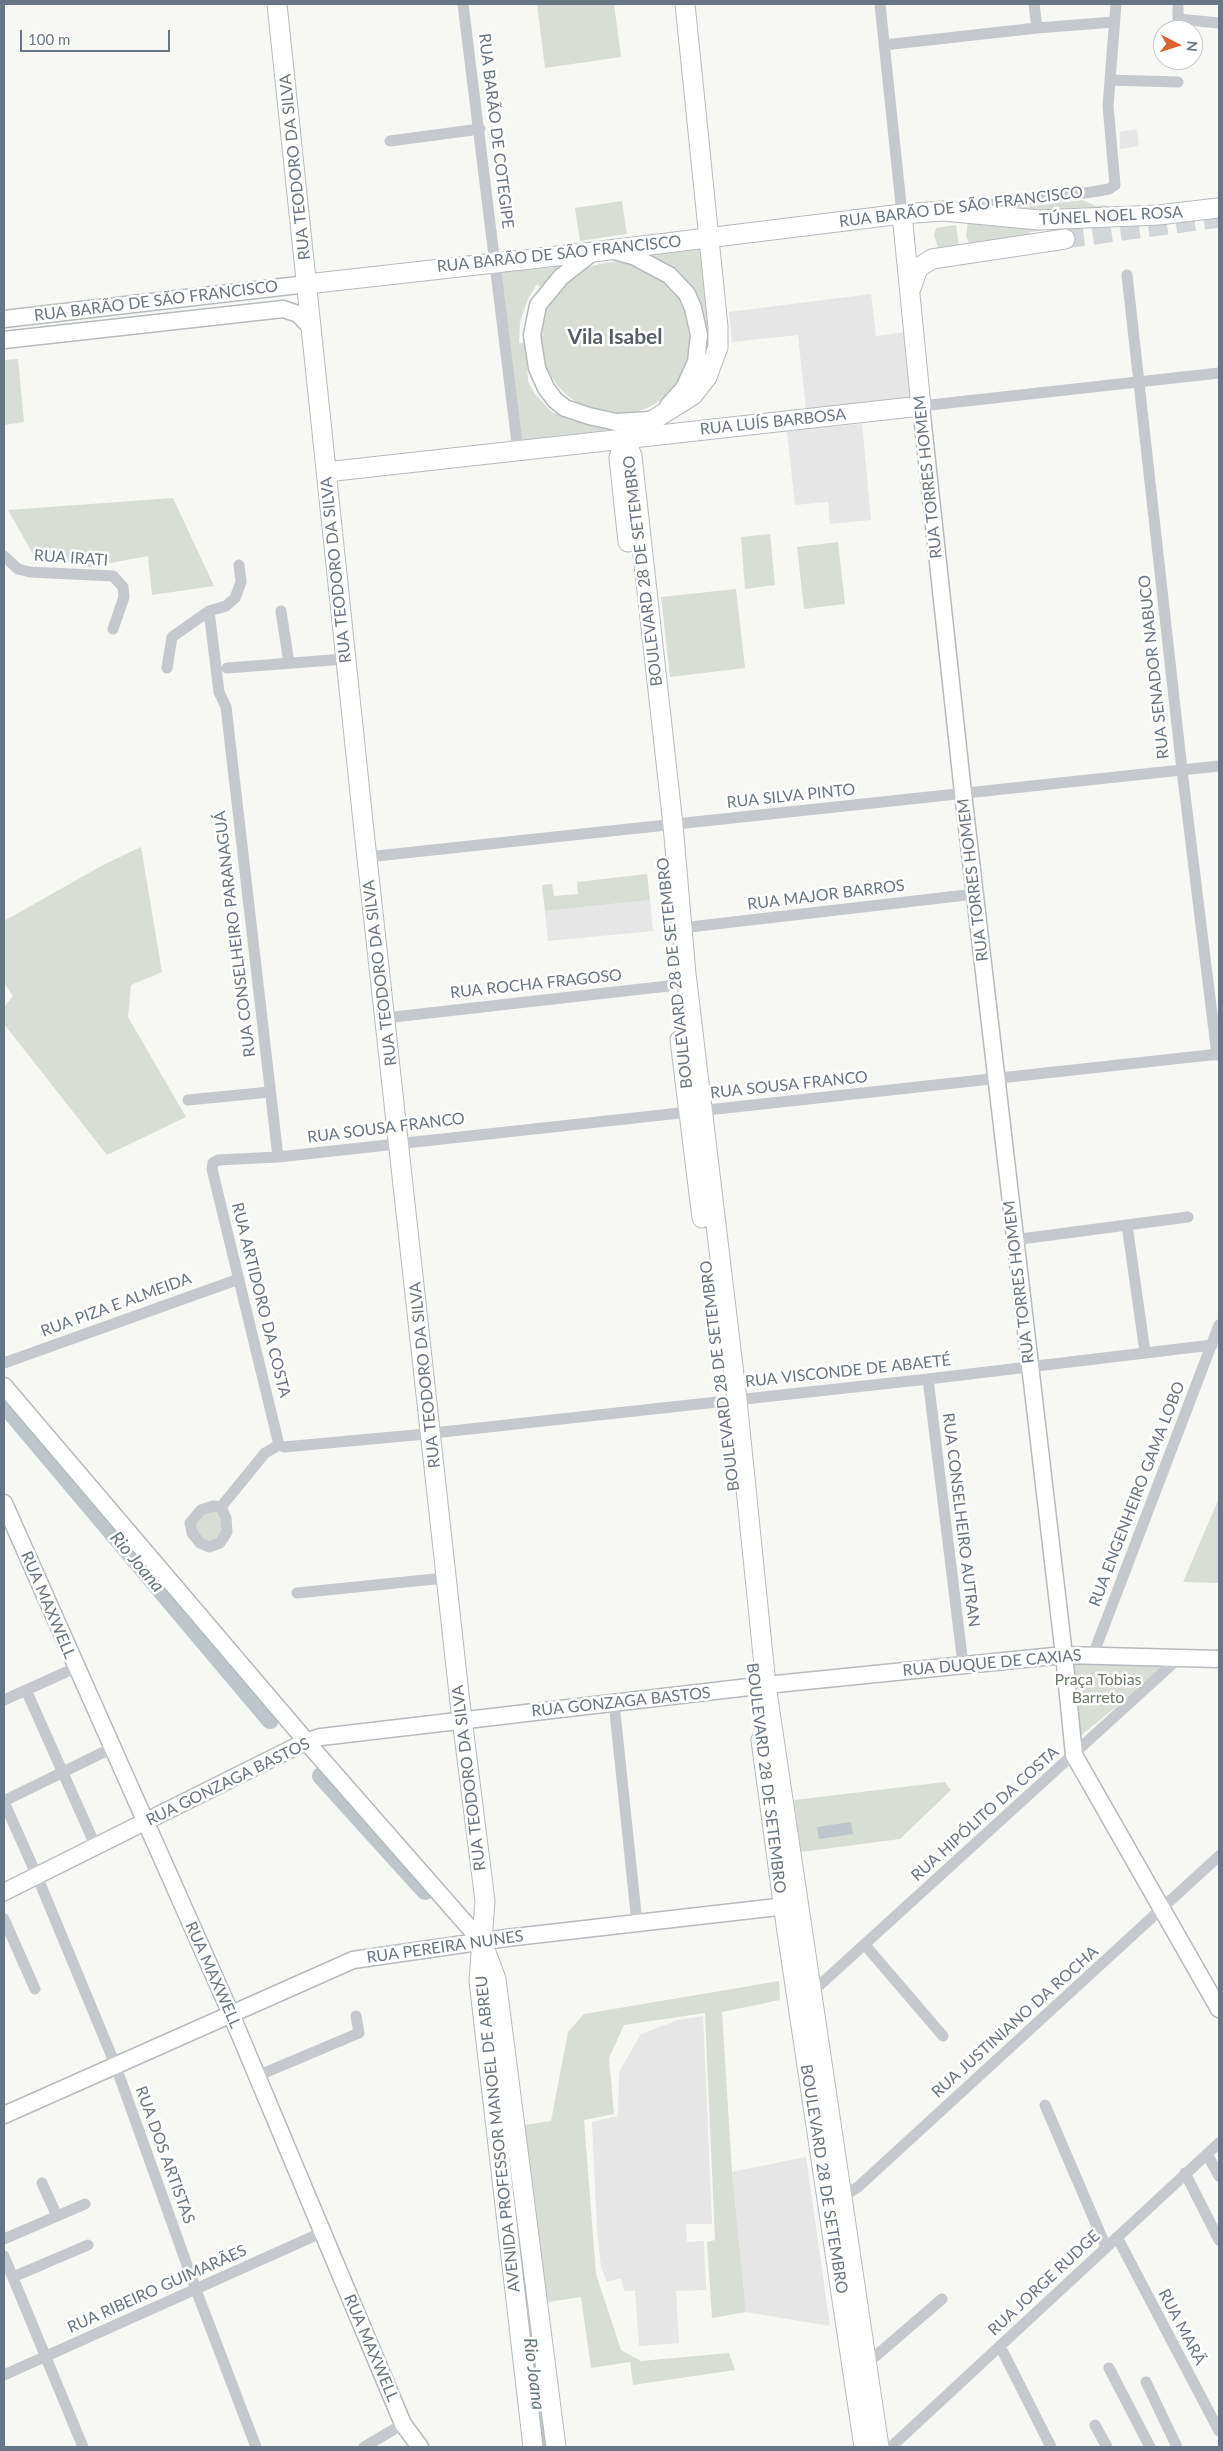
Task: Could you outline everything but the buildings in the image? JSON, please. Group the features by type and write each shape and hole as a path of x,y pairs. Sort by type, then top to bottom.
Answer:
{"main road":[{"name":"RUA TEODORO DA SILVA","path":"276,4 312,328 345,659 400,1143 462,1720 485,1901 482,1942"},
{"path":"625,438 694,395 714,364 718,347 710,237 685,4"},
{"name":"TÚNEL NOEL ROSA","path":"943,211 1039,220 1158,214 1218,208"},
{"name":"RUA BARÃO DE SÃO FRANCISCO","path":"307,284 902,214 943,211"},
{"name":"RUA TORRES HOMEM","path":"902,214 921,406"},
{"name":"TÚNEL NOEL ROSA","path":"910,292 916,272 927,261 1064,239"},
{"name":"RUA LUÍS BARBOSA","path":"326,472 921,406"},
{"name":"BOULEVARD 28 DE SETEMBRO","path":"625,438 619,458 681,928 680,978"},
{"name":"BOULEVARD 28 DE SETEMBRO","path":"667,826 680,978 731,1401 760,1686 859,2367 864,2447"},
{"name":"BOULEVARD 28 DE SETEMBRO","path":"791,1906 811,1993 833,2198"},
{"name":"AVENIDA PROFESSOR MANOEL DE ABREU","path":"482,1942 496,1979 556,2447"},
{"name":"AVENIDA PROFESSOR MANOEL DE ABREU","path":"482,1942 479,1982 533,2447"},
{"path":"506,2211 522,2212 526,2206"},
{"path":"510,2240 518,2234 529,2236"},
{"name":"BOULEVARD 28 DE SETEMBRO","path":"859,2367 879,2447"}],"street":[{"name":"RUA BARÃO DE COTEGIPE","path":"463,4 518,451"},
{"name":"RUA TORRES HOMEM","path":"880,4 902,214"},
{"path":"1034,4 1037,28"},
{"path":"1116,4 1110,80 1178,82"},
{"path":"1178,4 1178,19 1219,23"},
{"path":"884,46 1037,28 1114,22"},
{"name":"RUA BARÃO DE SÃO FRANCISCO","path":"943,211 1036,200 1113,187 1115,183 1108,106 1110,80"},
{"path":"390,141 480,130"},
{"path":"598,251 621,252 633,256 669,275 687,294 693,308 699,335 698,353 693,371 679,395 655,418 628,423 598,419 578,413 555,400 541,378 532,346 534,320 542,297 561,277 598,251"},
{"name":"RUA SENADOR NABUCO","path":"1127,275 1182,770 1218,1054"},
{"name":"RUA BARÃO DE SÃO FRANCISCO","path":"4,319 307,284"},
{"name":"RUA BARÃO DE SÃO FRANCISCO","path":"4,340 283,309 298,314 312,328"},
{"name":"RUA LUÍS BARBOSA","path":"921,406 1219,373"},
{"name":"RUA TORRES HOMEM","path":"921,406 962,793 1064,1655 1074,1755"},
{"path":"598,419 617,429 625,438"},
{"name":"RUA IRATI","path":"4,556 18,569 36,573 113,576 123,587 124,597 113,629"},
{"path":"167,668 172,636 209,611 226,606 235,598 241,582 239,566"},
{"path":"281,610 289,663"},
{"name":"RUA CONSELHEIRO PARANAGUÁ","path":"209,611 219,692 226,707 278,1157"},
{"path":"227,668 345,659"},
{"name":"RUA SILVA PINTO","path":"367,857 1219,766"},
{"name":"RUA MAJOR BARROS","path":"681,928 975,894"},
{"name":"RUA ROCHA FRAGOSO","path":"385,1018 668,986 680,978"},
{"name":"RUA SOUSA FRANCO","path":"213,1163 218,1160 278,1157 1218,1054"},
{"path":"188,1100 270,1092"},
{"name":"RUA ARTIDORO DA COSTA","path":"213,1163 212,1169 279,1445"},
{"path":"1014,1240 1188,1217"},
{"path":"1127,1225 1145,1352"},
{"name":"RUA PIZA E ALMEIDA","path":"4,1363 239,1279"},
{"name":"RUA ENGENHEIRO GAMA LOBO","path":"1093,1655 1219,1325"},
{"name":"RUA VISCONDE DE ABAETÉ","path":"279,1445 284,1447 431,1433 731,1401 1212,1345"},
{"name":"RUA CONSELHEIRO AUTRAN","path":"928,1379 963,1664"},
{"path":"4,1386 307,1741 482,1942"},
{"path":"221,1507 265,1453 279,1445"},
{"name":"RUA MAXWELL","path":"4,1506 231,2014 403,2424 420,2447"},
{"path":"297,1594 435,1579"},
{"name":"RUA DUQUE DE CAXIAS","path":"760,1686 1064,1655 1219,1659"},
{"name":"RUA HIPÓLITO DA COSTA","path":"811,1993 1179,1658"},
{"path":"4,1700 75,1668"},
{"name":"RUA GONZAGA BASTOS","path":"4,1892 307,1741 331,1736 462,1720 760,1686"},
{"path":"26,1690 96,1847"},
{"path":"614,1703 637,1923"},
{"path":"4,1801 112,1748"},
{"path":"1074,1755 1219,2009"},
{"name":"RUA DOS ARTISTAS","path":"4,1801 38,1876 115,2064 196,2290 256,2447"},
{"name":"RUA JUSTINIANO DA ROCHA","path":"833,2198 858,2187 1219,1856"},
{"name":"RUA PEREIRA NUNES","path":"4,2115 115,2064 353,1960 482,1942 791,1906"},
{"path":"4,1919 35,1988"},
{"path":"865,1945 943,2036"},
{"path":"257,2076 359,2034 356,2016"},
{"path":"1045,2105 1106,2246"},
{"name":"RUA JORGE RUDGE","path":"891,2447 1219,2143"},
{"path":"1207,2154 1219,2176"},
{"path":"1185,2173 1219,2240"},
{"path":"42,2183 57,2216"},
{"path":"4,2239 85,2204"},
{"name":"RUA RIBEIRO GUIMARÃES","path":"4,2375 323,2232"},
{"name":"RUA MARÃ","path":"1116,2238 1219,2431"},
{"path":"8,2272 88,2245"},
{"path":"4,2256 8,2272 83,2447"},
{"path":"859,2367 942,2299"},
{"path":"1004,2352 1051,2447"},
{"path":"1109,2368 1150,2447"},
{"path":"1146,2382 1177,2447"},
{"path":"364,2447 403,2424"},
{"path":"1095,2425 1107,2447"}],"shaded area":[{"path":"1137,129 1139,146 1120,149 1120,132"},
{"path":"871,294 876,336 905,332 912,397 806,410 798,335 732,342 729,312"},
{"path":"862,424 871,520 830,524 828,502 795,505 787,431"},
{"path":"650,900 653,931 548,941 545,911"},
{"path":"851,1822 853,1834 819,1839 817,1827"},
{"path":"703,2016 712,2224 686,2224 687,2242 704,2241 706,2290 676,2291 679,2343 639,2346 635,2291 624,2291 621,2278 607,2282 601,2267 597,2229 592,2122 618,2116 619,2072 641,2034 678,2020"},
{"path":"806,2157 830,2326 746,2312 732,2172"}],"green space":[{"path":"537,4 614,4 621,57 545,68"},
{"path":"1082,200 1096,206 1107,205 1107,211 991,211"},
{"path":"622,201 627,234 580,241 575,208"},
{"path":"968,221 1063,228 1029,232 1031,236 1062,230 1061,235 972,249 966,236"},
{"path":"956,225 959,246 938,247 934,235 936,228"},
{"path":"701,248 712,334 704,370 703,327 656,261 645,253"},
{"path":"559,262 568,263 543,289 537,284 528,299 520,322 519,343 526,342 528,381 534,393 553,413 603,427 606,434 521,441 499,272 501,269 527,266 530,269 555,267"},
{"path":"617,262 646,268 671,284 687,309 693,338 687,367 671,392 646,408 617,414 588,408 563,392 547,367 541,338 547,309 563,284 588,268"},
{"path":"18,359 24,422 4,425 4,360"},
{"path":"173,498 214,586 152,595 148,556 89,567 34,556 8,510"},
{"path":"770,534 775,585 745,589 741,537"},
{"path":"838,542 845,604 804,609 797,547"},
{"path":"736,589 745,668 670,677 661,597"},
{"path":"141,847 162,972 131,985 128,1017 186,1117 107,1155 4,1024 4,1007 13,996 4,983 4,921 103,865"},
{"path":"647,874 650,900 545,911 542,885 552,884 554,896 578,894 577,882"},
{"path":"1219,1498 1219,1583 1183,1582"},
{"path":"220,1510 222,1539 208,1544 193,1531 200,1514"},
{"name":"Praça Tobias Barreto","path":"1070,1664 1169,1664 1079,1737"},
{"path":"945,1782 951,1790 900,1839 801,1852 794,1800"},
{"path":"779,1981 780,2000 722,2012 732,2172 746,2312 712,2318 707,2242 715,2240 705,2013 624,2025 609,2058 614,2114 584,2120 596,2274 621,2350 641,2361 729,2353 735,2370 633,2385 630,2362 591,2368 581,2297 542,2303 524,2125 551,2121 568,2032 584,2014"}],"waterway":[{"name":"Rio Joana","path":"4,1404 270,1720"},
{"name":"Rio Joana","path":"321,1776 425,1891"},
{"name":"Rio Joana","path":"528,2327 544,2447"}],"tunnel":[{"path":"1065,239 1219,218"}],"district":[{"name":"Vila Isabel","path":"615,337"}]}
